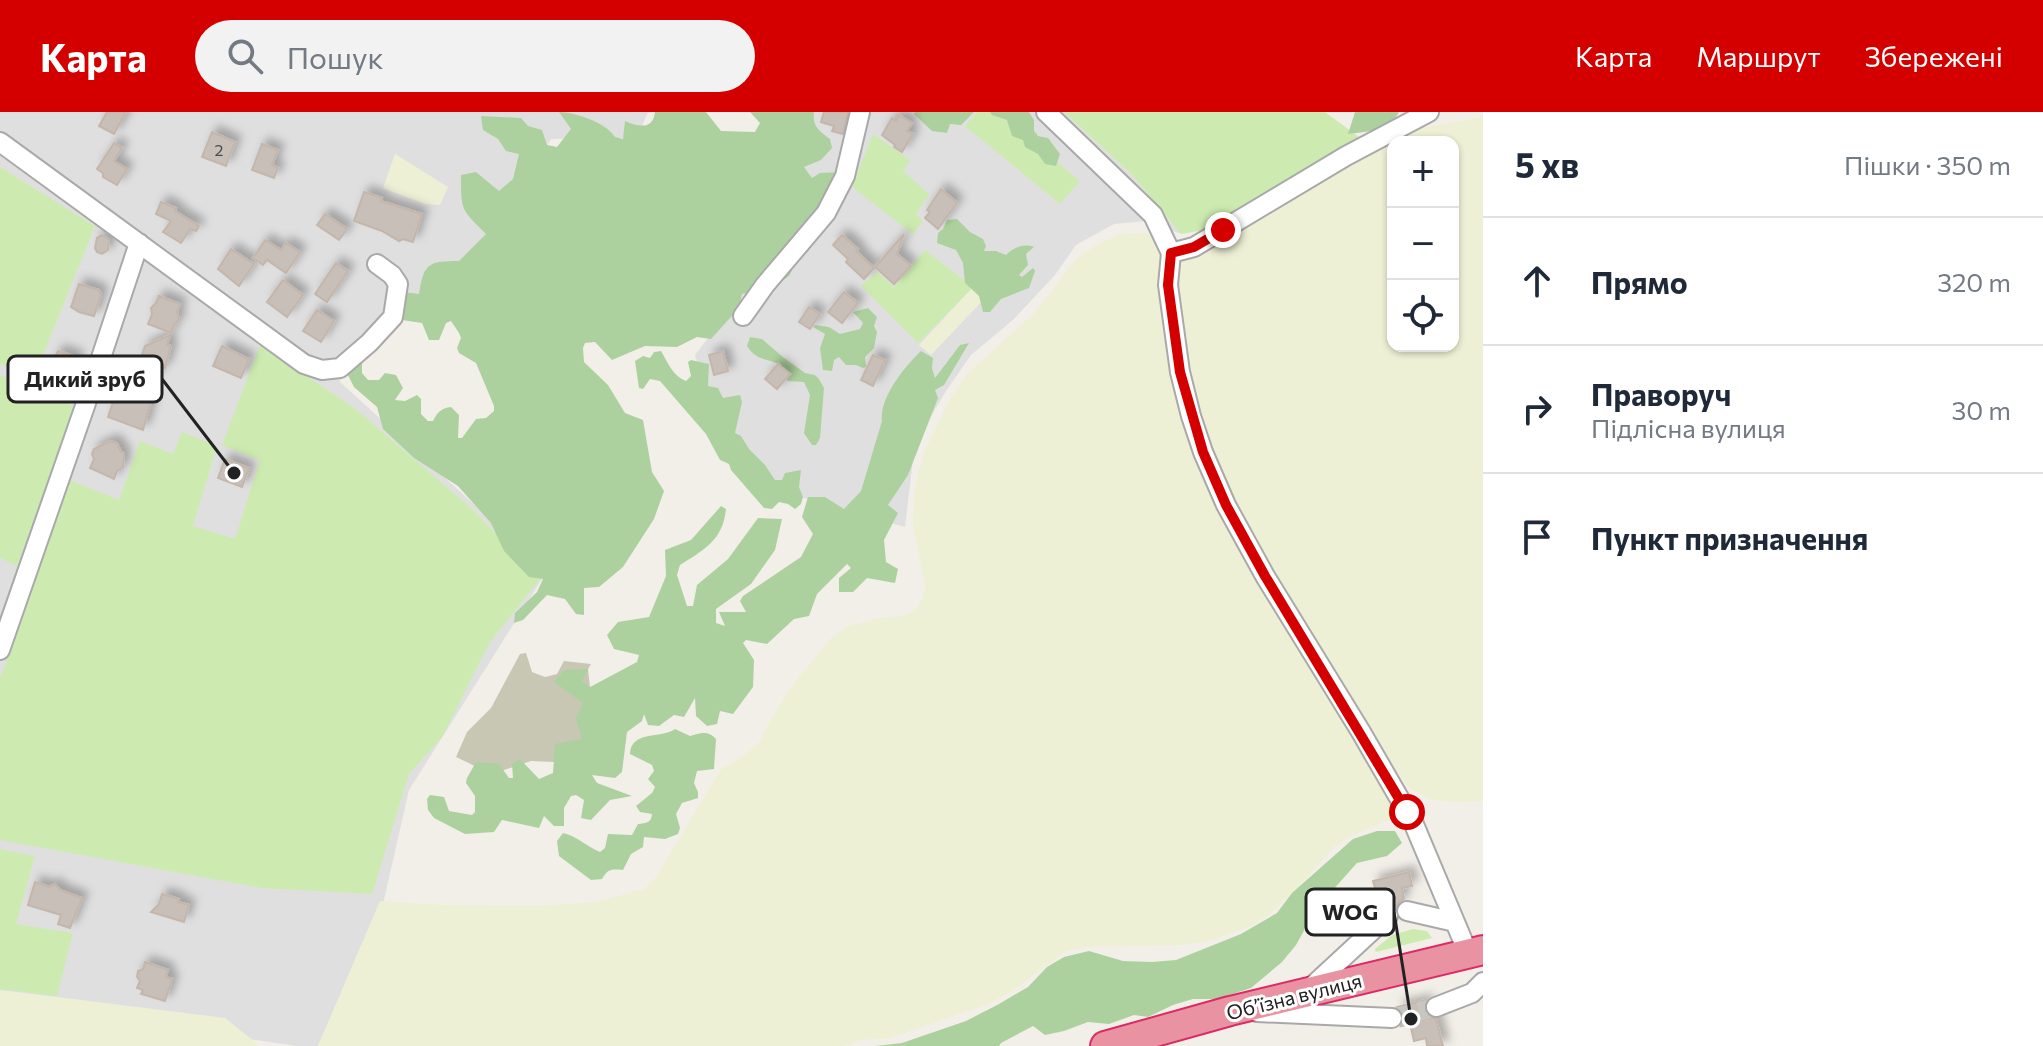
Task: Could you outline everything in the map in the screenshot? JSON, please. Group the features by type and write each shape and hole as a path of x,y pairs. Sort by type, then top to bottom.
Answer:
{"highway":[{"name":"Обʼїзна вулиця","path":"1105,1046 1230,1011 1476,952"}],"street":[{"path":"743,316 826,213 845,176 860,112"},
{"path":"1046,112 1153,215 1171,253 1168,285 1180,372 1203,452 1226,505 1265,576 1413,822 1455,922 1476,952"},
{"path":"1171,253 1194,247 1423,113"},
{"path":"0,142 253,329 304,364 322,370 340,368 393,317 398,284 377,264"},
{"path":"0,650 139,243"},
{"path":"1407,911 1455,922"},
{"path":"1307,992 1388,916"},
{"path":"1436,1007 1472,993 1483,982"},
{"path":"1230,1011 1392,1018"}],"shaded area":[{"path":"0,112 648,112 637,138 551,139 499,225 339,381 547,571 409,790 383,904 318,1046 297,1046 0,1003"},
{"path":"806,112 1064,112 1132,175 1181,234 1147,221 1114,224 1076,245 1055,275 1014,319 971,355 915,443 905,527 776,490 710,405 695,355 761,269"},
{"path":"1483,117 1483,801 1431,800 1408,787 1376,743 1232,504 1214,461 1191,381 1176,297 1177,265 1185,256 1387,138 1387,352 1459,352 1459,136 1391,136 1398,132"},
{"path":"395,154 448,187 440,205 425,204 383,188"},
{"path":"1120,235 1154,235 1171,253 1168,285 1203,452 1407,812 1351,836 1334,847 1270,914 1251,926 1212,940 1184,945 1086,947 1066,951 1011,992 986,1005 890,1038 861,1040 845,1046 318,1046 380,901 536,906 595,902 644,889 656,877 722,768 758,744 795,682 830,639 848,626 906,615 917,608 925,586 913,526 918,473 925,450 951,397 967,374 1034,313 1070,266 1085,252"},
{"path":"973,287 985,298 931,355 919,345"},
{"path":"526,653 532,672 545,677 557,674 564,661 591,664 582,739 554,762 531,761 498,772 483,770 456,757 467,732 491,708 520,654"},
{"path":"0,990 225,1018 260,1046 0,1046"}],"green space":[{"path":"559,112 590,119 615,137 623,139 625,121 648,125 655,112 706,112 721,131 755,132 760,123 750,112 814,112 815,125 830,139 832,148 821,160 804,167 812,178 820,173 843,172 789,276 773,287 742,294 739,308 711,339 697,337 677,347 645,346 612,360 595,342 585,343 584,362 608,385 625,413 643,420 652,472 664,491 654,519 623,567 599,587 584,588 584,615 576,614 565,599 547,595 523,620 514,623 515,613 537,592 543,579 529,577 504,551 491,523 458,486 414,458 383,429 377,407 354,387 348,375 329,376 354,356 362,362 362,373 368,380 379,380 385,373 396,375 403,388 395,400 405,401 417,395 421,399 421,414 428,421 433,421 440,411 451,407 459,415 458,438 462,438 476,419 486,418 494,411 476,363 459,353 457,348 461,338 451,321 446,323 439,340 429,340 422,323 398,318 403,292 419,294 429,266 459,261 486,234 464,209 461,175 476,172 499,191 513,179 519,154 506,151 498,139 483,130 481,116 521,118 528,126 542,130 547,145 557,147 571,129"},
{"path":"915,112 974,112 961,125 950,124 947,133 932,131"},
{"path":"977,112 996,112 1080,181 1060,204 965,126"},
{"path":"990,112 1029,112 1034,120 1034,131 1038,136 1048,138 1060,154 1056,166 1045,164 1038,154 1025,147 1023,140 1012,136 1007,120"},
{"path":"1064,112 1325,112 1359,137 1205,230 1181,234 1132,175"},
{"path":"1355,112 1399,112 1389,129 1348,134"},
{"path":"873,134 910,160 903,171 929,194 916,214 923,221 913,234 852,187"},
{"path":"0,167 95,226 34,378 0,364"},
{"path":"957,219 983,239 986,246 984,251 1006,255 1018,247 1034,247 1026,254 1028,265 1019,275 1022,277 1033,268 1035,271 1029,288 1001,299 990,312 983,312 979,296 965,283 963,263 956,250 937,243 938,233 947,220"},
{"path":"925,250 973,287 918,343 861,286 877,272 894,287"},
{"path":"868,308 877,317 874,326 877,332 874,348 865,357 866,367 846,365 839,357 834,360 832,371 823,370 820,348 825,334 813,327 829,327 840,334 860,329 863,323 853,312"},
{"path":"750,337 762,339 805,373 819,379 824,388 820,438 816,445 812,445 804,433 810,395 804,382 788,381 779,365 751,352 747,346"},
{"path":"969,343 944,385 935,390 938,398 908,475 888,505 898,513 884,540 886,562 898,569 895,583 867,578 853,592 839,592 839,578 851,568 847,564 817,594 809,616 794,619 767,644 746,640 743,643 754,660 753,687 733,714 720,711 717,724 707,726 696,716 695,698 684,717 674,715 659,726 648,725 644,714 642,721 627,732 622,772 615,778 592,775 597,783 632,796 610,800 591,820 581,818 584,800 576,795 571,796 564,808 564,826 554,826 544,816 539,828 502,820 494,832 465,834 434,818 428,810 427,799 430,795 444,797 449,811 472,815 475,812 475,796 466,783 476,762 499,764 509,778 513,778 512,764 520,759 539,779 553,773 555,744 582,739 576,719 583,703 554,682 564,670 588,669 582,681 590,687 637,662 639,655 614,649 607,635 618,622 649,617 666,576 665,550 691,540 721,506 726,509 721,529 711,543 680,565 677,575 687,606 693,606 697,585 728,559 758,518 782,519 775,550 751,584 716,609 716,623 725,626 719,612 746,612 740,601 743,596 801,557 813,534 802,517 808,497 825,497 844,509 861,491 885,402 908,365 921,351 933,358 935,378 960,345"},
{"path":"260,345 353,407 470,507 540,579 490,642 442,737 409,774 372,894 262,888 0,840 0,679 69,480 119,500 140,441 173,454 182,432 217,446 193,526 235,539 260,460 222,445"},
{"path":"661,351 681,379 686,381 691,376 688,362 691,360 709,364 708,386 718,388 723,398 740,395 742,402 735,433 741,436 775,480 782,480 785,473 801,470 801,504 795,509 779,502 772,509 764,508 729,464 720,460 706,434 660,381 650,379 643,389 639,388 635,361 643,356 650,358 654,352"},
{"path":"0,375 75,407 17,566 0,558"},
{"path":"675,729 690,736 707,733 716,739 714,769 697,771 694,783 698,798 682,803 676,814 680,828 678,834 665,839 644,837 643,847 631,854 623,870 610,870 602,879 591,880 559,856 557,841 563,833 600,852 605,848 608,834 632,835 638,824 650,821 652,814 640,812 636,806 652,793 655,787 648,779 654,771 652,765 630,754 632,746 641,738"},
{"path":"1377,831 1395,831 1402,843 1387,856 1357,863 1331,892 1282,962 1251,988 1217,999 1193,999 1148,1017 1134,1015 1109,1024 1088,1022 1045,1035 1033,1026 999,1046 876,1046 902,1043 966,1021 1028,987 1047,967 1064,957 1089,951 1123,961 1176,960 1241,934 1277,913 1292,893 1353,839"},
{"path":"0,849 35,856 16,924 73,933 57,996 0,989"},
{"path":"1413,929 1427,931 1432,938 1376,952 1375,949 1392,935"}],"building":[{"path":"107,112 126,112 114,134 99,126"},
{"path":"824,112 848,112 843,134 832,131 834,126 821,122"},
{"path":"899,115 912,123 907,131 913,134 902,152 882,135 892,118 896,121"},
{"path":"212,132 235,142 226,166 202,157"},
{"path":"114,143 122,148 114,161 127,169 117,185 103,177 97,169"},
{"path":"262,144 278,150 272,165 278,168 274,178 252,170"},
{"path":"941,189 957,203 938,229 925,218"},
{"path":"364,192 422,214 413,242 399,241 354,221"},
{"path":"161,202 176,208 175,211 199,226 196,231 190,229 181,243 163,232 171,221 156,214"},
{"path":"325,214 347,229 339,240 317,225"},
{"path":"904,234 897,254 911,266 894,284 875,267"},
{"path":"102,235 109,240 108,250 102,254 95,248 97,238"},
{"path":"842,235 874,268 864,279 833,245"},
{"path":"265,240 281,250 286,243 300,252 286,273 267,260 263,265 253,258"},
{"path":"231,249 254,264 239,286 218,269"},
{"path":"336,263 348,271 327,302 315,294"},
{"path":"283,280 303,295 287,317 267,302"},
{"path":"79,284 99,290 101,295 94,316 71,307"},
{"path":"844,292 858,303 842,323 828,312"},
{"path":"159,296 180,304 177,312 179,320 171,333 148,324 151,308"},
{"path":"809,307 820,314 810,329 799,322"},
{"path":"317,310 334,321 321,342 303,331"},
{"path":"170,335 167,345 171,346 165,368 160,367 156,378 142,374 145,365 139,364 145,346"},
{"path":"222,346 249,359 241,378 213,366"},
{"path":"58,351 77,357 70,387 49,376"},
{"path":"723,351 728,371 714,375 709,355"},
{"path":"873,355 885,360 873,386 861,380"},
{"path":"778,364 790,374 777,389 765,379"},
{"path":"129,389 144,394 142,399 151,402 143,430 108,417 114,399 125,402"},
{"path":"110,441 117,443 124,453 123,467 114,479 90,468 94,449"},
{"path":"225,459 249,468 242,487 218,478"},
{"path":"1409,872 1412,886 1402,888 1404,899 1396,907 1385,904 1382,893 1377,895 1373,881"},
{"path":"35,882 49,887 55,884 60,890 82,898 70,928 58,924 61,915 28,905"},
{"path":"162,894 189,905 184,922 151,912 159,904"},
{"path":"145,962 168,970 166,977 172,979 165,1001 141,994 143,990 137,988 140,981 138,971 143,969"},
{"path":"1426,1000 1425,1011 1429,1017 1436,1019 1443,1046 1427,1046 1426,1038 1414,1041 1410,1024 1401,1026 1404,1018 1397,1007"}],"tunnel":[{"path":"1392,1018 1436,1007"}],"place":[{"name":"Дикий зруб","path":"234,473"},
{"name":"WOG","path":"1411,1019"}],"route":[{"path":"1223,230 1194,247 1171,253 1168,285 1180,372 1191,416 1226,505 1265,576 1407,812"}]}
